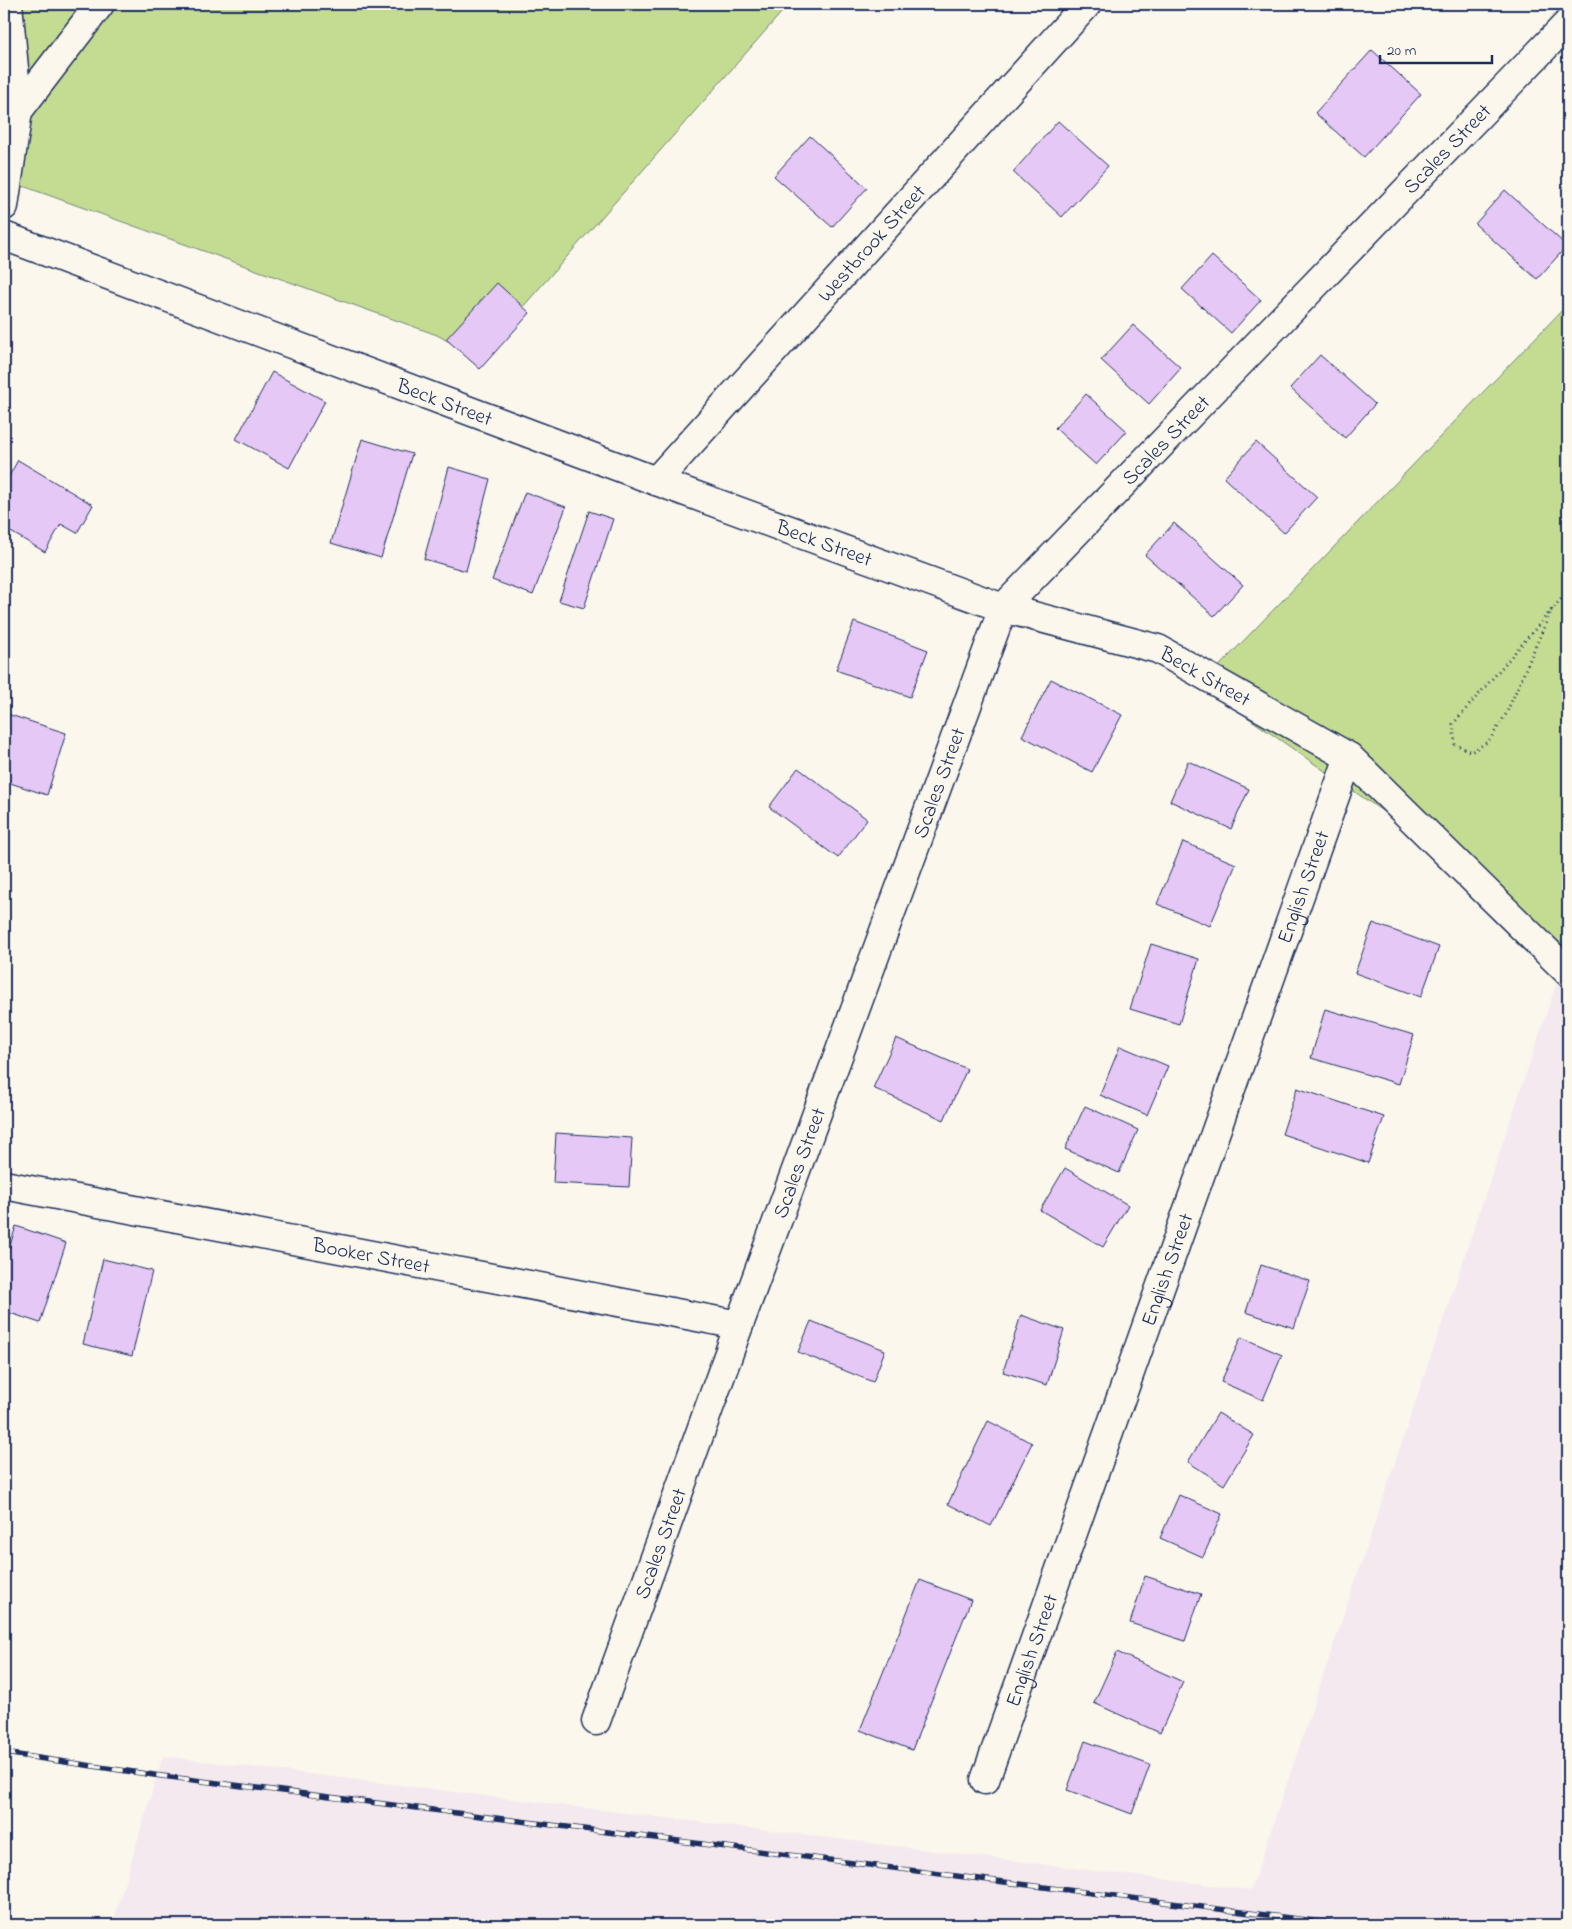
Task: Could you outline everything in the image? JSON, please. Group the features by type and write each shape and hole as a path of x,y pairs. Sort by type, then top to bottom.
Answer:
{"street":[{"path":"4,206 18,111 8,4"},
{"path":"18,111 100,4"},
{"name":"Westbrook Street","path":"656,481 1087,4"},
{"name":"Scales Street","path":"596,1721 739,1325 1003,608 1568,23"},
{"name":"Beck Street","path":"4,236 656,481 1003,608 1158,650 1349,757 1568,972"},
{"name":"English Street","path":"985,1780 1349,757"},
{"name":"Booker Street","path":"4,1185 739,1325"}],"path":[{"path":"1552,609 1506,714 1489,741 1471,752 1455,744 1453,724 1552,609 1568,591"}],"shaded area":[{"path":"1559,976 1568,985 1568,1925 112,1925 163,1756 1251,1890"}],"green space":[{"path":"4,4 789,4 478,358 437,335 9,181 4,154"},
{"path":"1568,304 1568,985 1414,833 1201,685"}],"building":[{"path":"1372,50 1421,94 1364,157 1315,113"},
{"path":"1058,121 1108,166 1062,217 1013,172"},
{"path":"810,136 867,188 832,227 774,176"},
{"path":"1505,190 1567,246 1537,279 1475,224"},
{"path":"1212,256 1261,300 1231,333 1182,289"},
{"path":"497,283 530,313 480,369 446,339"},
{"path":"1133,325 1181,368 1149,404 1101,360"},
{"path":"1320,355 1375,404 1345,438 1290,388"},
{"path":"272,372 325,401 289,468 236,439"},
{"path":"1086,394 1127,431 1096,465 1055,428"},
{"path":"362,439 412,454 381,558 331,543"},
{"path":"1256,442 1317,497 1284,533 1224,478"},
{"path":"18,460 93,505 77,533 61,524 45,552 4,528 4,485"},
{"path":"449,467 490,479 466,571 424,559"},
{"path":"525,492 566,507 533,595 492,580"},
{"path":"589,511 613,519 584,608 559,601"},
{"path":"1174,523 1243,585 1214,616 1145,555"},
{"path":"854,622 928,650 910,697 836,670"},
{"path":"1051,679 1122,715 1092,772 1022,736"},
{"path":"4,713 66,733 47,795 4,781"},
{"path":"1188,761 1249,789 1231,829 1170,801"},
{"path":"798,768 867,819 838,858 769,807"},
{"path":"1183,842 1236,864 1210,926 1157,904"},
{"path":"1373,923 1439,947 1421,997 1355,973"},
{"path":"1151,944 1199,959 1179,1024 1130,1009"},
{"path":"1325,1009 1414,1035 1399,1084 1311,1058"},
{"path":"896,1038 967,1069 944,1120 873,1088"},
{"path":"1120,1046 1168,1066 1147,1115 1100,1095"},
{"path":"1297,1088 1384,1117 1368,1163 1282,1134"},
{"path":"1085,1106 1138,1130 1119,1173 1065,1149"},
{"path":"556,1133 632,1138 629,1187 553,1183"},
{"path":"1065,1168 1128,1205 1103,1247 1040,1210"},
{"path":"16,1226 66,1243 40,1323 4,1311 4,1265"},
{"path":"103,1259 152,1271 132,1356 83,1344"},
{"path":"1261,1265 1310,1281 1294,1328 1246,1312"},
{"path":"1021,1315 1064,1330 1047,1385 1003,1372"},
{"path":"811,1321 885,1350 873,1382 798,1352"},
{"path":"1241,1337 1282,1355 1263,1400 1221,1382"},
{"path":"1218,1413 1254,1435 1224,1485 1188,1462"},
{"path":"988,1421 1032,1443 991,1526 948,1504"},
{"path":"1179,1495 1222,1514 1203,1557 1160,1538"},
{"path":"1145,1576 1201,1594 1185,1641 1130,1623"},
{"path":"920,1580 971,1600 912,1750 860,1730"},
{"path":"1117,1652 1183,1682 1160,1733 1094,1703"},
{"path":"1085,1741 1150,1765 1132,1814 1067,1790"}],"railway":[{"path":"4,1753 154,1775 1346,1925"}]}
